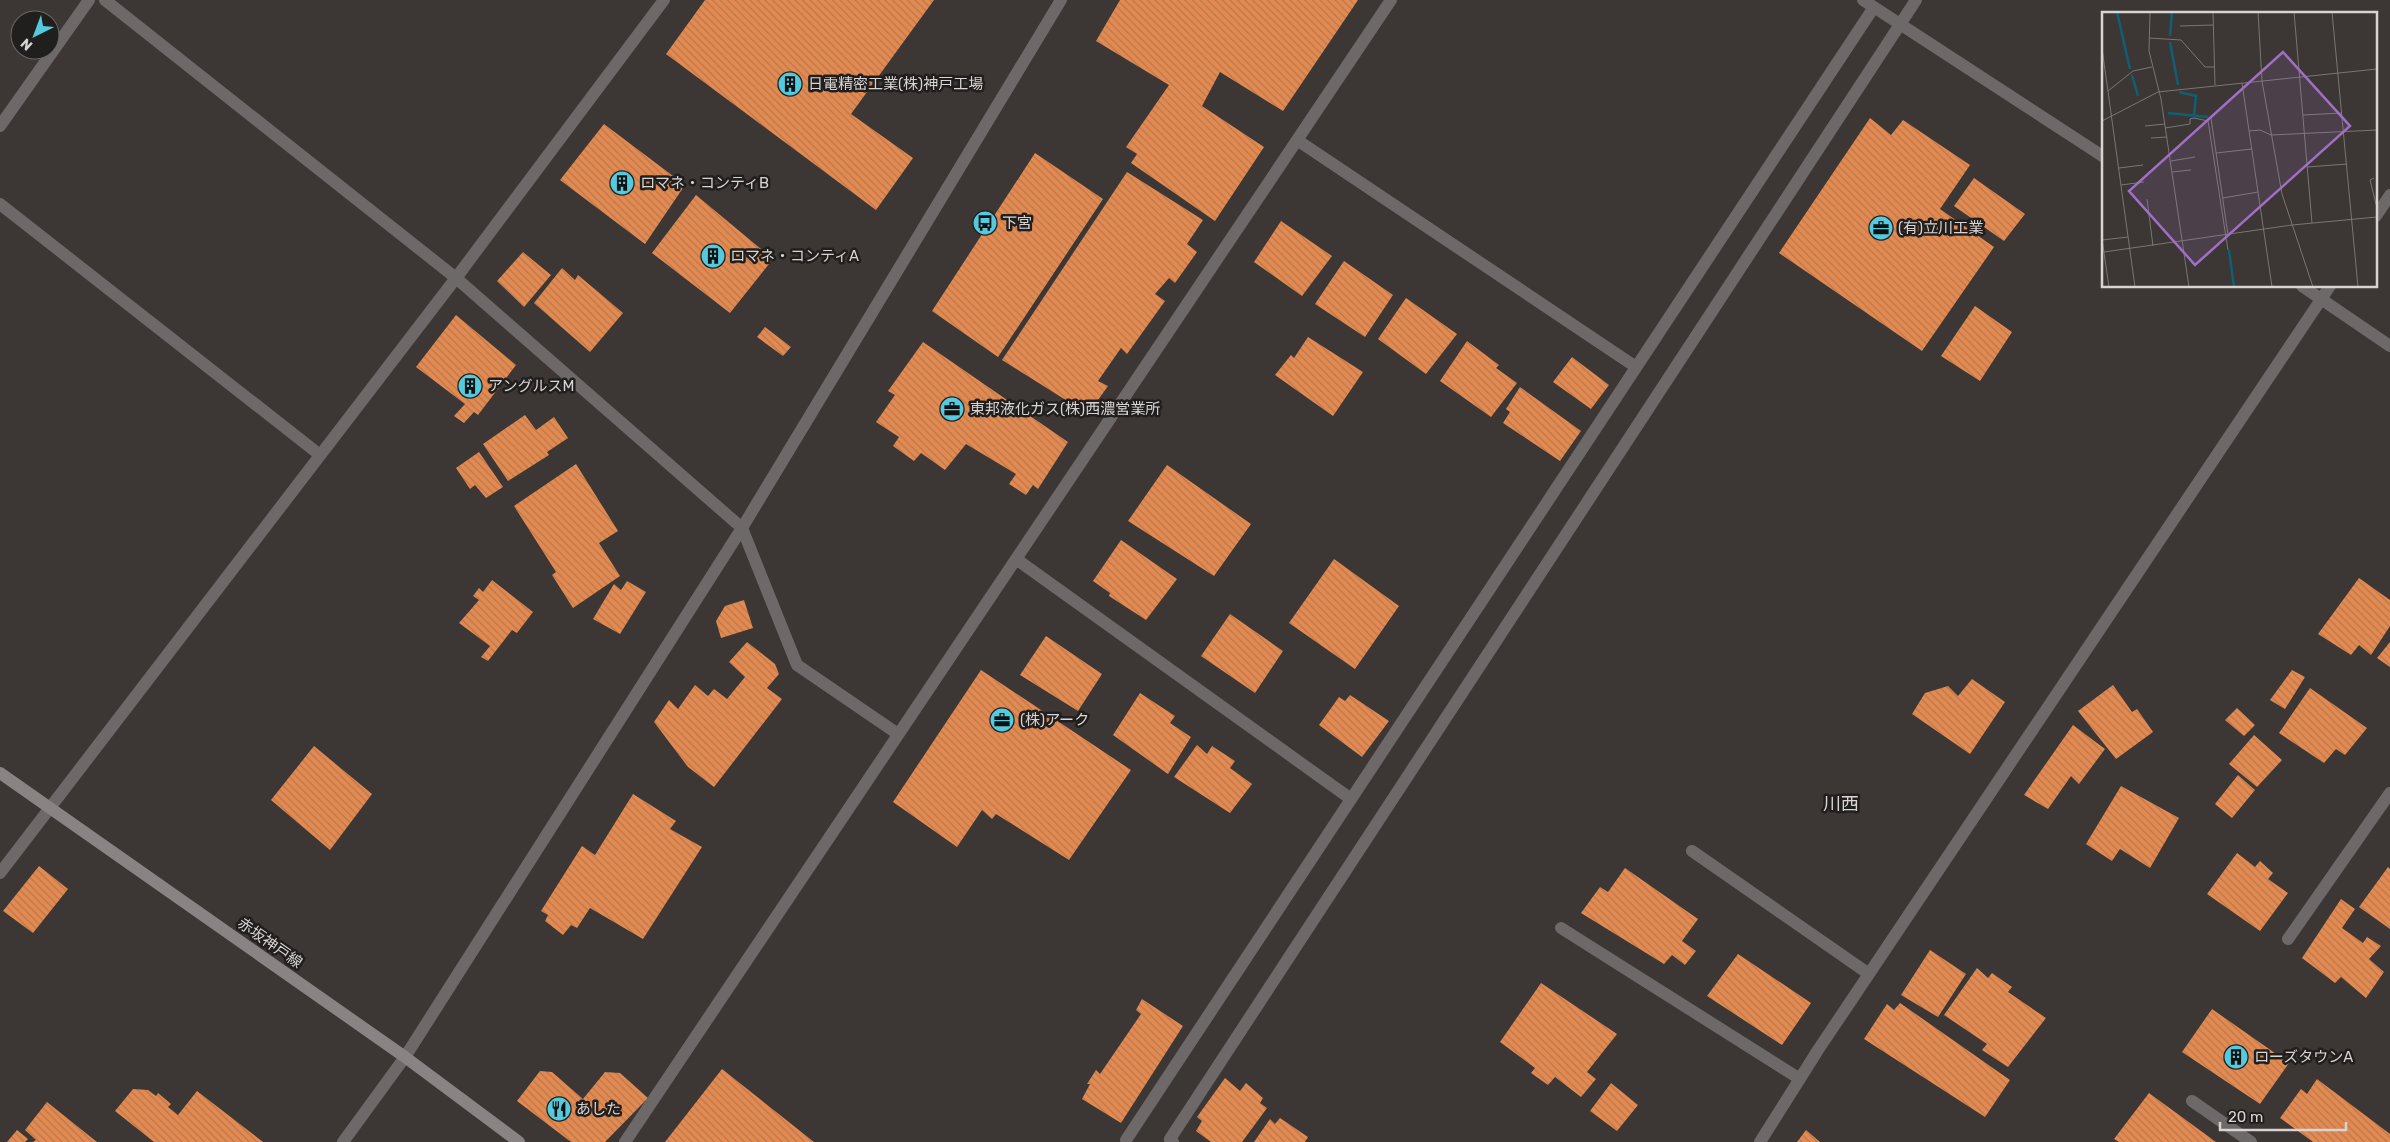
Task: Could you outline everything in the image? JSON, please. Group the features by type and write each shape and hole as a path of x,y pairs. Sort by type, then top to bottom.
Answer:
{"main road":[{"name":"赤坂神戸線","path":"0,773 405,1057 519,1142"}],"street":[{"path":"0,126 89,0"},
{"path":"105,0 456,278 742,528 797,665 898,734"},
{"path":"0,873 456,278 664,0"},
{"path":"343,1142 405,1057 742,528 1061,0"},
{"path":"625,1142 1391,0"},
{"path":"1173,1142 1170,1139 1916,0"},
{"path":"1126,1140 1636,367 1869,4 2102,156"},
{"path":"1297,140 1636,367"},
{"path":"2378,213 2390,195"},
{"path":"0,204 320,455"},
{"path":"2305,288 2390,346"},
{"path":"1760,1142 1869,974 2329,288"},
{"path":"1016,560 1351,799"},
{"path":"2288,939 2390,793"},
{"path":"1692,851 1869,974"},
{"path":"1561,928 1800,1079"},
{"path":"2192,1101 2251,1142"}],"building":[{"name":"日電精密工業(株)神戸工場","path":"705,0 934,0 851,114 913,158 876,210 666,54"},
{"path":"1120,0 1358,0 1283,111 1220,72 1202,106 1264,147 1215,221 1131,163 1137,154 1126,147 1169,85 1096,41"},
{"name":"(有)立川工業","path":"1870,118 1891,135 1903,120 1970,165 1940,209 1994,247 1922,351 1779,253"},
{"name":"ロマネ・コンティB","path":"604,124 685,185 645,244 560,180"},
{"path":"1035,153 1103,199 998,357 932,311"},
{"path":"1127,172 1203,220 1187,244 1197,252 1175,283 1169,278 1155,294 1165,301 1127,354 1121,348 1098,381 1108,386 1088,414 1002,360"},
{"path":"1974,178 2025,214 2004,241 1954,206"},
{"name":"ロマネ・コンティA","path":"696,195 773,259 730,313 652,253"},
{"path":"1281,221 1332,256 1302,296 1254,262"},
{"path":"523,252 551,275 524,307 497,281"},
{"path":"1344,261 1393,295 1365,337 1315,304"},
{"path":"562,268 575,280 578,275 623,313 590,352 534,303"},
{"path":"1406,298 1457,334 1426,374 1378,339"},
{"path":"1975,306 2012,332 1980,381 1941,356"},
{"name":"アングルスM","path":"456,315 516,365 478,415 474,412 464,423 454,416 465,404 416,367"},
{"path":"765,327 791,347 783,356 757,337"},
{"path":"1308,337 1363,372 1333,416 1275,375 1291,355 1294,358"},
{"path":"1467,341 1499,365 1496,368 1517,383 1491,417 1440,381"},
{"name":"東邦液化ガス(株)西濃営業所","path":"923,342 1068,442 1038,489 1033,485 1026,495 1009,484 1016,474 966,444 945,470 921,453 914,461 893,446 899,437 876,422 895,395 888,391"},
{"path":"1572,357 1609,385 1591,409 1553,382"},
{"path":"1520,387 1581,431 1560,461 1503,423 1510,412 1506,409"},
{"path":"525,415 536,430 554,417 568,438 547,452 549,455 508,481 483,444"},
{"path":"479,452 503,487 486,498 475,485 470,489 456,468"},
{"path":"576,464 618,531 599,543 620,576 573,608 552,575 556,572 514,506"},
{"path":"1167,465 1251,524 1214,576 1128,521"},
{"path":"1121,540 1177,579 1146,620 1109,596 1110,593 1093,581"},
{"path":"1334,559 1399,606 1355,669 1289,623"},
{"path":"2359,578 2390,600 2390,626 2371,655 2359,645 2351,655 2318,634"},
{"path":"492,580 533,612 517,633 512,630 488,661 481,657 490,646 459,623 479,600 473,596 479,588 483,592"},
{"path":"627,581 646,592 620,634 593,619 614,584 621,590"},
{"path":"744,600 753,628 721,638 716,621 725,606"},
{"path":"1230,614 1283,651 1255,693 1201,656"},
{"path":"1046,636 1102,674 1078,711 1020,675"},
{"path":"747,642 775,664 779,674 767,688 782,699 714,787 688,767 654,722 669,700 678,709 695,685 708,696 714,689 727,699 745,677 729,662"},
{"path":"2390,642 2390,667 2377,658"},
{"name":"(株)アーク","path":"981,670 1131,770 1069,860 996,814 992,819 982,810 957,847 893,802"},
{"path":"2292,670 2305,677 2285,709 2270,700"},
{"path":"1972,679 2005,702 1970,754 1912,714 1925,693 1948,686 1958,696"},
{"path":"2113,685 2132,712 2137,709 2153,732 2116,759 2078,711"},
{"path":"2310,688 2367,728 2345,755 2336,749 2324,763 2279,733"},
{"path":"1140,693 1175,716 1170,723 1191,737 1168,774 1113,735"},
{"path":"1350,695 1389,721 1362,757 1319,725 1339,697 1345,701"},
{"path":"2237,708 2255,725 2244,736 2225,720"},
{"path":"2073,725 2105,749 2079,784 2071,776 2048,809 2024,795"},
{"path":"2254,735 2282,760 2257,787 2229,764"},
{"path":"1197,745 1207,754 1212,746 1235,761 1230,768 1252,784 1230,813 1174,777"},
{"path":"314,746 372,794 330,850 271,800"},
{"path":"2238,775 2255,790 2232,818 2215,804"},
{"path":"2121,786 2179,818 2150,868 2120,849 2112,861 2086,844"},
{"path":"633,794 676,821 670,829 702,847 643,939 590,908 577,928 571,925 563,935 545,921 548,915 541,911 582,846 595,855"},
{"path":"2237,853 2255,867 2260,861 2273,873 2268,879 2288,893 2260,931 2207,894"},
{"path":"39,866 68,889 33,933 3,911"},
{"path":"2388,867 2390,869 2390,929 2359,907"},
{"path":"1625,868 1698,919 1682,941 1696,951 1685,965 1672,955 1664,964 1581,913 1600,887 1608,892"},
{"path":"2341,899 2355,909 2342,928 2363,943 2367,937 2381,946 2369,959 2384,972 2366,998 2341,977 2335,983 2302,958"},
{"path":"1930,950 1966,974 1938,1017 1901,995"},
{"path":"1738,954 1811,1003 1782,1045 1707,996"},
{"path":"1977,968 1988,978 1992,973 2012,987 2008,992 2046,1018 2008,1067 1982,1050 1987,1044 1944,1015"},
{"path":"1541,983 1617,1034 1587,1072 1596,1079 1581,1097 1555,1077 1548,1085 1531,1073 1535,1068 1500,1042"},
{"path":"1142,999 1183,1026 1121,1123 1082,1099 1090,1084 1087,1084 1096,1070 1100,1074 1141,1014 1136,1010"},
{"path":"1900,1003 2010,1080 1985,1117 1864,1039 1887,1004 1894,1010"},
{"name":"ローズタウンA","path":"2212,1009 2289,1063 2260,1104 2182,1052"},
{"path":"722,1069 814,1142 665,1142"},
{"path":"540,1071 552,1072 583,1099 605,1072 620,1073 648,1098 605,1142 571,1142 517,1101"},
{"path":"1225,1078 1240,1091 1246,1083 1263,1098 1260,1103 1267,1108 1242,1142 1211,1142 1196,1131 1202,1121 1197,1117"},
{"path":"2317,1079 2390,1134 2390,1142 2313,1142 2280,1118 2301,1089 2307,1094"},
{"path":"1611,1083 1638,1105 1617,1131 1590,1111"},
{"path":"133,1089 148,1090 156,1096 158,1093 171,1104 168,1107 178,1115 197,1091 263,1142 154,1142 115,1111"},
{"path":"2149,1093 2216,1142 2119,1142 2114,1139"},
{"path":"47,1102 97,1142 33,1142 36,1140 25,1130"},
{"path":"1280,1118 1308,1137 1305,1142 1254,1142 1270,1119 1275,1124"},
{"path":"17,1130 28,1139 25,1142 7,1142"},
{"path":"1806,1130 1820,1142 1797,1142"}],"place":[{"name":"日電精密工業(株)神戸工場","path":"790,84"},
{"name":"ロマネ・コンティB","path":"622,183"},
{"name":"下宮","path":"985,223"},
{"name":"(有)立川工業","path":"1881,228"},
{"name":"ロマネ・コンティA","path":"713,256"},
{"name":"アングルスM","path":"470,386"},
{"name":"東邦液化ガス(株)西濃営業所","path":"952,409"},
{"name":"(株)アーク","path":"1002,720"},
{"name":"ローズタウンA","path":"2236,1057"},
{"name":"あした","path":"559,1109"}],"district":[{"name":"川西","path":"1841,804"}]}
